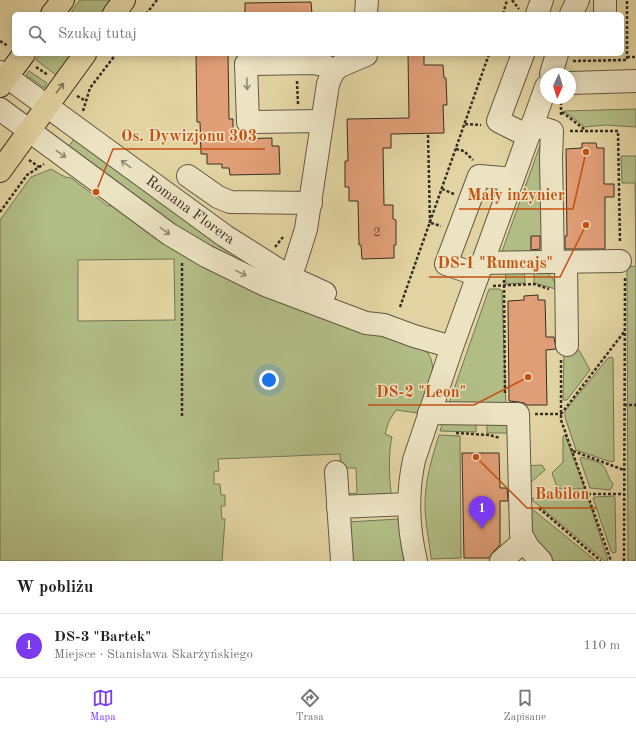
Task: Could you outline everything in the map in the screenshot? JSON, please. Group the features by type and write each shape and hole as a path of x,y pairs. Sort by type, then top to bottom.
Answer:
{"main road":[{"path":"54,12 63,0"},
{"path":"115,12 124,0"},
{"path":"0,170 84,56"},
{"path":"2,78 27,59"}],"street":[{"path":"366,12 367,0"},
{"path":"538,12 542,0"},
{"path":"572,12 578,0"},
{"path":"605,0 605,12"},
{"path":"289,277 305,235 328,84 333,72 340,66 364,56"},
{"path":"522,56 498,121 537,131 551,158 559,262 566,295 567,345"},
{"path":"556,68 563,58"},
{"path":"322,121 248,122 246,64 312,63 324,65 333,72"},
{"name":"Romana Florera","path":"2,78 47,106 225,236 289,277 369,314 384,325 414,336 452,347"},
{"path":"576,83 636,82"},
{"path":"576,98 636,96"},
{"path":"416,561 413,548 409,504 410,478 414,460 452,347 489,272 512,180 550,104"},
{"name":"Romana Florera","path":"0,109 183,242 264,285 289,277"},
{"path":"188,176 218,197 230,202 310,203"},
{"path":"512,180 479,176 446,264 489,272 559,262 620,261"},
{"path":"429,413 512,414 518,443 521,534 524,541 541,561"},
{"path":"336,472 342,561"},
{"path":"338,507 409,504"},
{"path":"501,561 524,541"}],"path":[{"path":"148,12 157,0"},
{"path":"503,12 507,0"},
{"path":"512,0 521,12"},
{"path":"627,0 627,57"},
{"path":"82,113 90,88 114,56"},
{"path":"400,308 488,56"},
{"path":"563,58 627,60 627,57 636,57"},
{"path":"27,59 48,76"},
{"path":"77,95 86,101"},
{"path":"558,104 588,132"},
{"path":"465,124 479,124"},
{"path":"537,131 618,131 620,261 625,261 624,561"},
{"path":"428,135 430,224"},
{"path":"456,149 464,151"},
{"path":"29,160 39,167"},
{"path":"0,212 27,175 50,160"},
{"path":"442,190 455,194"},
{"path":"430,224 443,227"},
{"path":"182,416 183,242"},
{"path":"489,272 504,286 512,414 561,414"},
{"path":"489,272 504,286 534,284 566,295"},
{"path":"561,414 625,331"},
{"path":"567,345 561,344 560,420 573,451 611,561"},
{"path":"624,405 636,405"},
{"path":"453,433 489,435 518,443"},
{"path":"573,451 624,470"},
{"path":"519,494 624,494"},
{"path":"519,494 523,495 601,561"}],"green space":[{"path":"80,0 110,0 101,12 71,12"},
{"path":"39,56 70,56 56,75 36,60"},
{"path":"29,71 47,83 44,88 26,75"},
{"path":"636,109 636,127 606,125 585,127 564,111"},
{"path":"543,137 547,236 531,237 531,249 536,249 536,256 500,257"},
{"path":"75,138 237,256 236,260 179,229 68,147"},
{"path":"621,156 636,156 636,266 635,183 622,183"},
{"path":"51,169 65,177 71,178 108,206 112,205 427,352 431,359 432,374 428,391 418,413 396,410 389,421 385,434 392,437 389,468 392,498 352,500 346,494 357,493 356,468 341,468 340,454 218,459 219,471 214,472 214,484 220,484 221,495 225,495 225,506 221,506 222,519 225,519 222,561 0,561 0,220 31,177","holes":["174,259 175,320 78,321 78,260"]},
{"path":"636,266 636,561 628,561 627,267"},
{"path":"505,267 524,267 525,283 506,284"},
{"path":"534,267 552,277 556,289 534,283"},
{"path":"489,289 500,289 502,291 506,409 447,409"},
{"path":"579,350 590,370 567,400 563,400 564,353 565,351"},
{"path":"608,358 613,358 614,461 611,462 576,450 565,417 565,411"},
{"path":"444,419 476,422 476,432 440,431"},
{"path":"487,420 513,420 513,433 487,433"},
{"path":"439,435 460,436 461,558 431,559 425,496 429,469"},
{"path":"565,435 584,489 561,489 557,487 552,473 563,462 563,436"},
{"path":"581,457 595,461 604,467 613,484 610,490 590,488 580,459"},
{"path":"542,465 545,470 531,482 525,481 525,466"},
{"path":"614,496 616,552 613,553 593,498"},
{"path":"584,497 589,501 608,561 605,561 531,499"},
{"path":"526,504 596,561 550,561 528,539"},
{"path":"398,519 404,561 349,561 348,522"}],"building":[{"path":"311,2 312,12 245,12 245,3"},
{"path":"196,56 228,56 229,119 233,119 233,139 272,138 272,146 279,146 280,174 230,175 229,168 222,168 222,164 207,164 207,154 201,154 200,122 197,122"},
{"path":"408,56 424,56 424,65 443,65 444,78 446,78 447,105 443,105 444,133 391,134 391,148 383,148 384,205 393,205 393,219 396,220 396,245 394,245 394,258 362,259 361,245 359,245 358,201 349,201 349,187 345,187 345,161 348,161 347,119 409,118"},
{"path":"582,143 596,143 597,148 604,148 604,184 614,184 614,197 605,197 605,249 565,249 565,236 567,236 566,149 582,148"},
{"path":"531,236 540,236 540,249 531,250"},
{"path":"538,295 538,300 545,300 546,337 554,337 556,349 546,350 547,405 527,405 524,403 509,401 508,301 524,300 524,296"},
{"path":"462,453 499,453 500,488 507,488 508,501 500,501 500,545 489,558 464,558"}],"place":[{"name":"Mały inżynier","path":"586,152"},
{"name":"Os. Dywizjonu 303","path":"96,192"},
{"name":"DS-1 \"Rumcajs\"","path":"586,225"},
{"name":"DS-2 \"Leon\"","path":"528,377"},
{"name":"Babilon","path":"476,457"},
{"name":"DS-3 \"Bartek\"","path":"482,529"}]}
